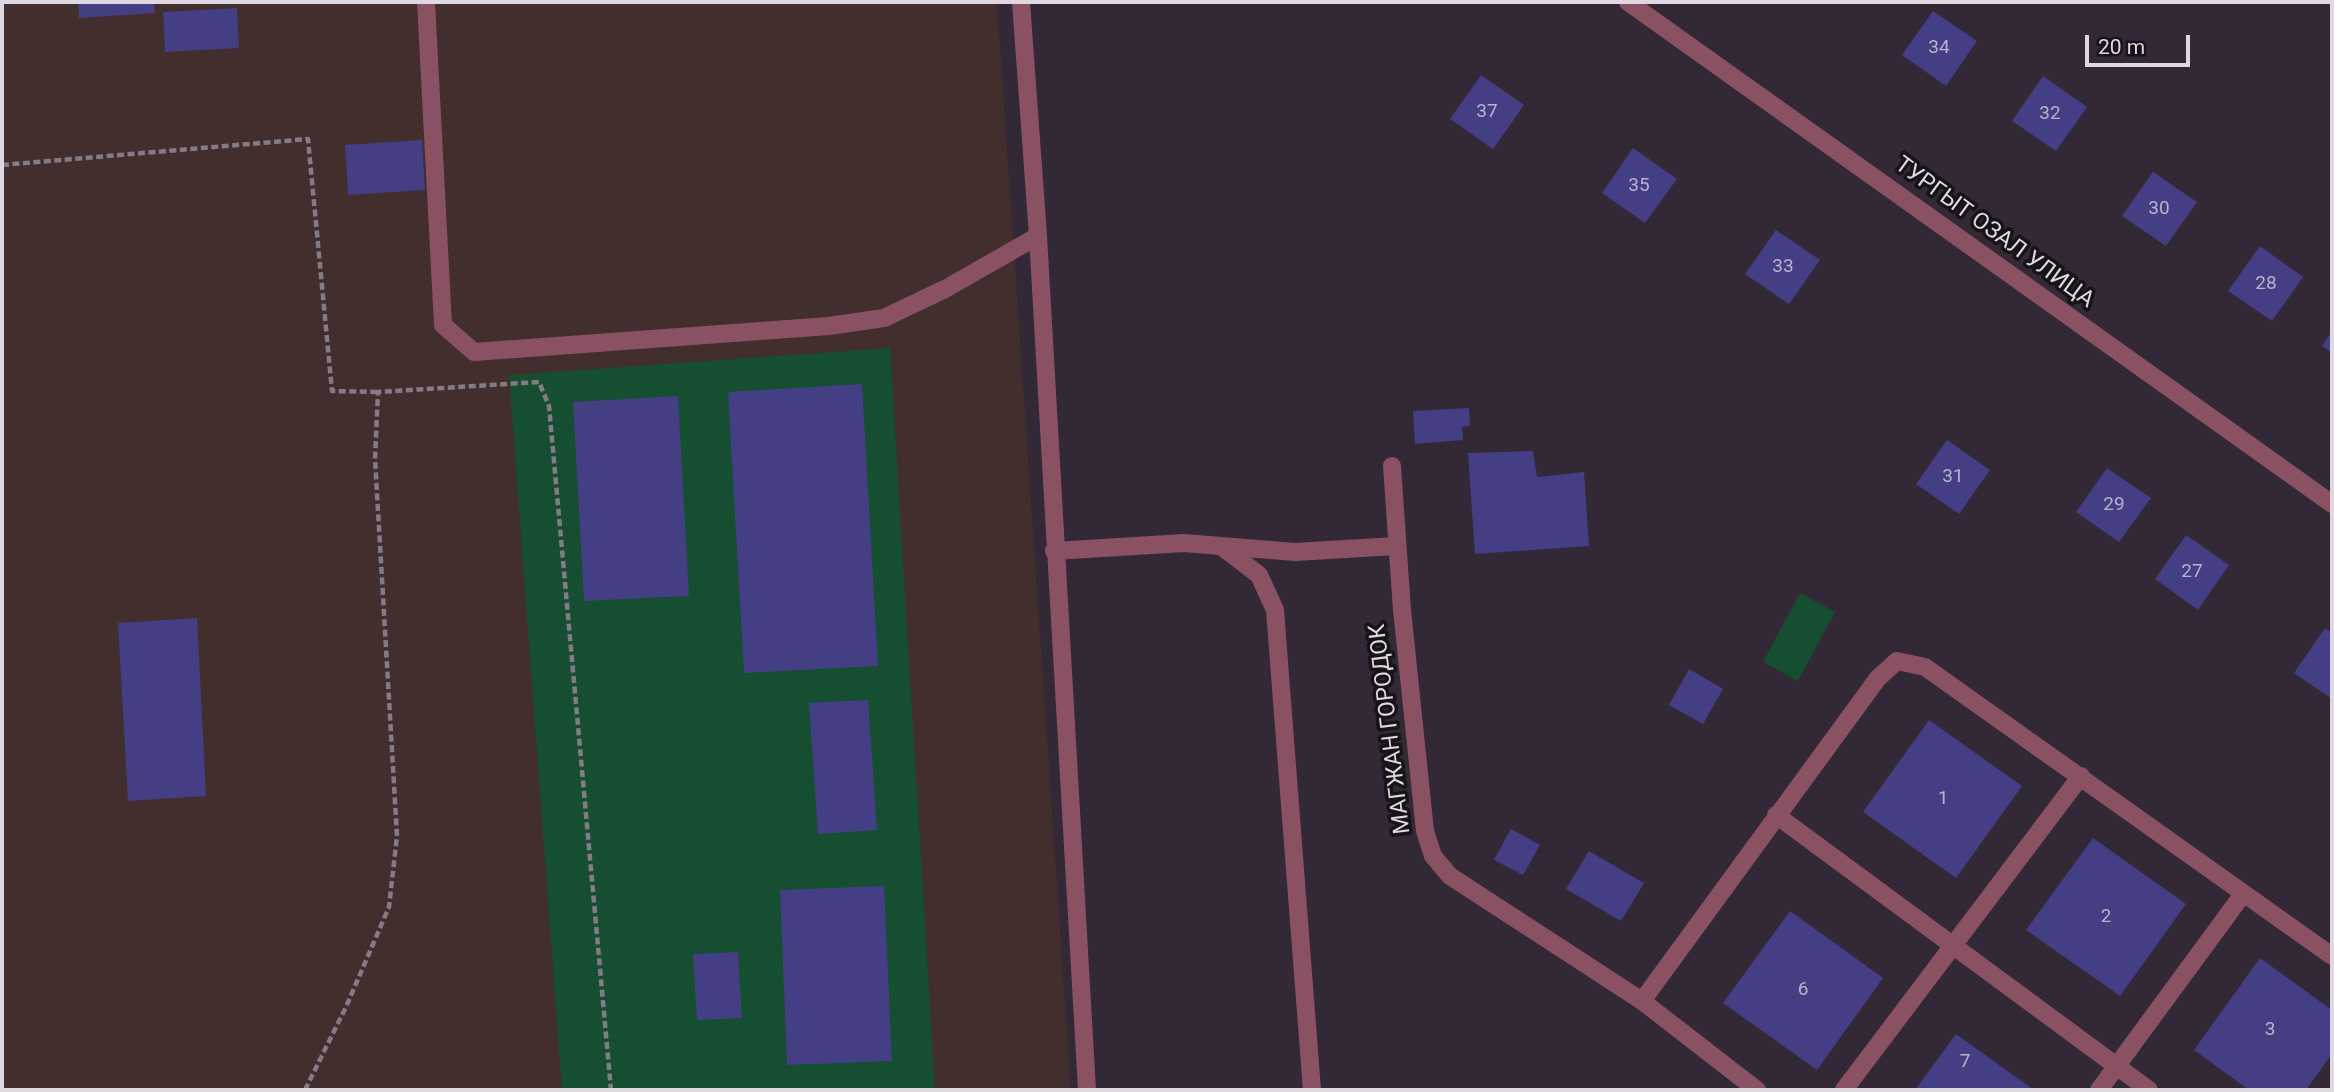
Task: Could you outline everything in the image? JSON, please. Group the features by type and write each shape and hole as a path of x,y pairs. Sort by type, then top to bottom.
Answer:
{"street":[{"path":"426,2 443,325 474,352 829,326 884,318 945,289 1038,236"},
{"path":"1021,2 1038,236 1087,1090"},
{"name":"ТУРГЫТ ОЗАЛ УЛИЦА","path":"1628,2 2332,504"},
{"name":"МАГЖАН ГОРОДОК","path":"1392,466 1396,546 1425,831 1433,856 1450,876 1642,1001 1757,1090"},
{"path":"1054,551 1184,543 1295,552 1396,546"},
{"path":"1221,546 1259,575 1275,610 1312,1090"},
{"path":"1642,1001 1878,678 1897,661 1925,667 2332,956"},
{"path":"1844,1090 2081,776"},
{"path":"1776,816 2149,1090"},
{"path":"2099,1090 2243,894"}],"path":[{"path":"2,164 308,139 332,391 378,392 539,382 549,406 611,1090"},
{"path":"305,1090 346,1007 389,906 397,836 375,460 378,392"}],"shaded area":[{"path":"2,2 997,2 1071,1090 2,1090"}],"green space":[{"path":"890,348 935,1090 562,1090 509,375"},
{"path":"1800,593 1835,612 1798,681 1763,662"}],"building":[{"path":"78,2 154,2 155,13 79,18"},
{"path":"237,8 239,48 165,52 163,12"},
{"path":"1933,11 1977,41 1946,86 1902,55"},
{"path":"1481,75 1524,105 1493,149 1450,119"},
{"path":"2043,76 2087,107 2056,151 2012,121"},
{"path":"422,140 425,190 348,195 345,145"},
{"path":"1633,148 1677,179 1645,223 1602,193"},
{"path":"2153,172 2197,202 2166,246 2122,216"},
{"path":"1776,230 1820,260 1789,304 1745,274"},
{"path":"2260,246 2303,277 2272,321 2228,291"},
{"path":"2332,331 2332,353 2322,346"},
{"path":"862,384 878,666 744,673 728,392"},
{"path":"678,396 689,596 584,601 573,402"},
{"path":"1469,408 1470,426 1462,427 1463,440 1415,444 1413,411"},
{"path":"1947,440 1990,470 1959,514 1916,484"},
{"path":"1533,451 1537,477 1584,472 1589,546 1475,554 1468,453"},
{"path":"2107,468 2151,498 2119,542 2076,512"},
{"path":"2186,535 2229,565 2198,610 2155,579"},
{"path":"197,618 206,796 128,801 118,623"},
{"path":"2325,628 2332,633 2332,699 2294,673"},
{"path":"1689,669 1723,689 1703,724 1669,705"},
{"path":"868,700 877,830 818,834 809,703"},
{"path":"1929,720 2022,786 1956,878 1863,812"},
{"path":"1511,829 1540,845 1523,875 1494,860"},
{"path":"2093,838 2186,904 2120,996 2026,930"},
{"path":"1589,851 1644,883 1621,921 1566,889"},
{"path":"884,886 892,1061 787,1065 780,890"},
{"path":"1790,911 1883,978 1817,1070 1723,1003"},
{"path":"738,952 742,1018 697,1020 693,954"},
{"path":"2260,958 2332,1010 2332,1054 2306,1090 2249,1090 2194,1050"},
{"path":"1956,1034 2034,1090 1915,1090"}]}
